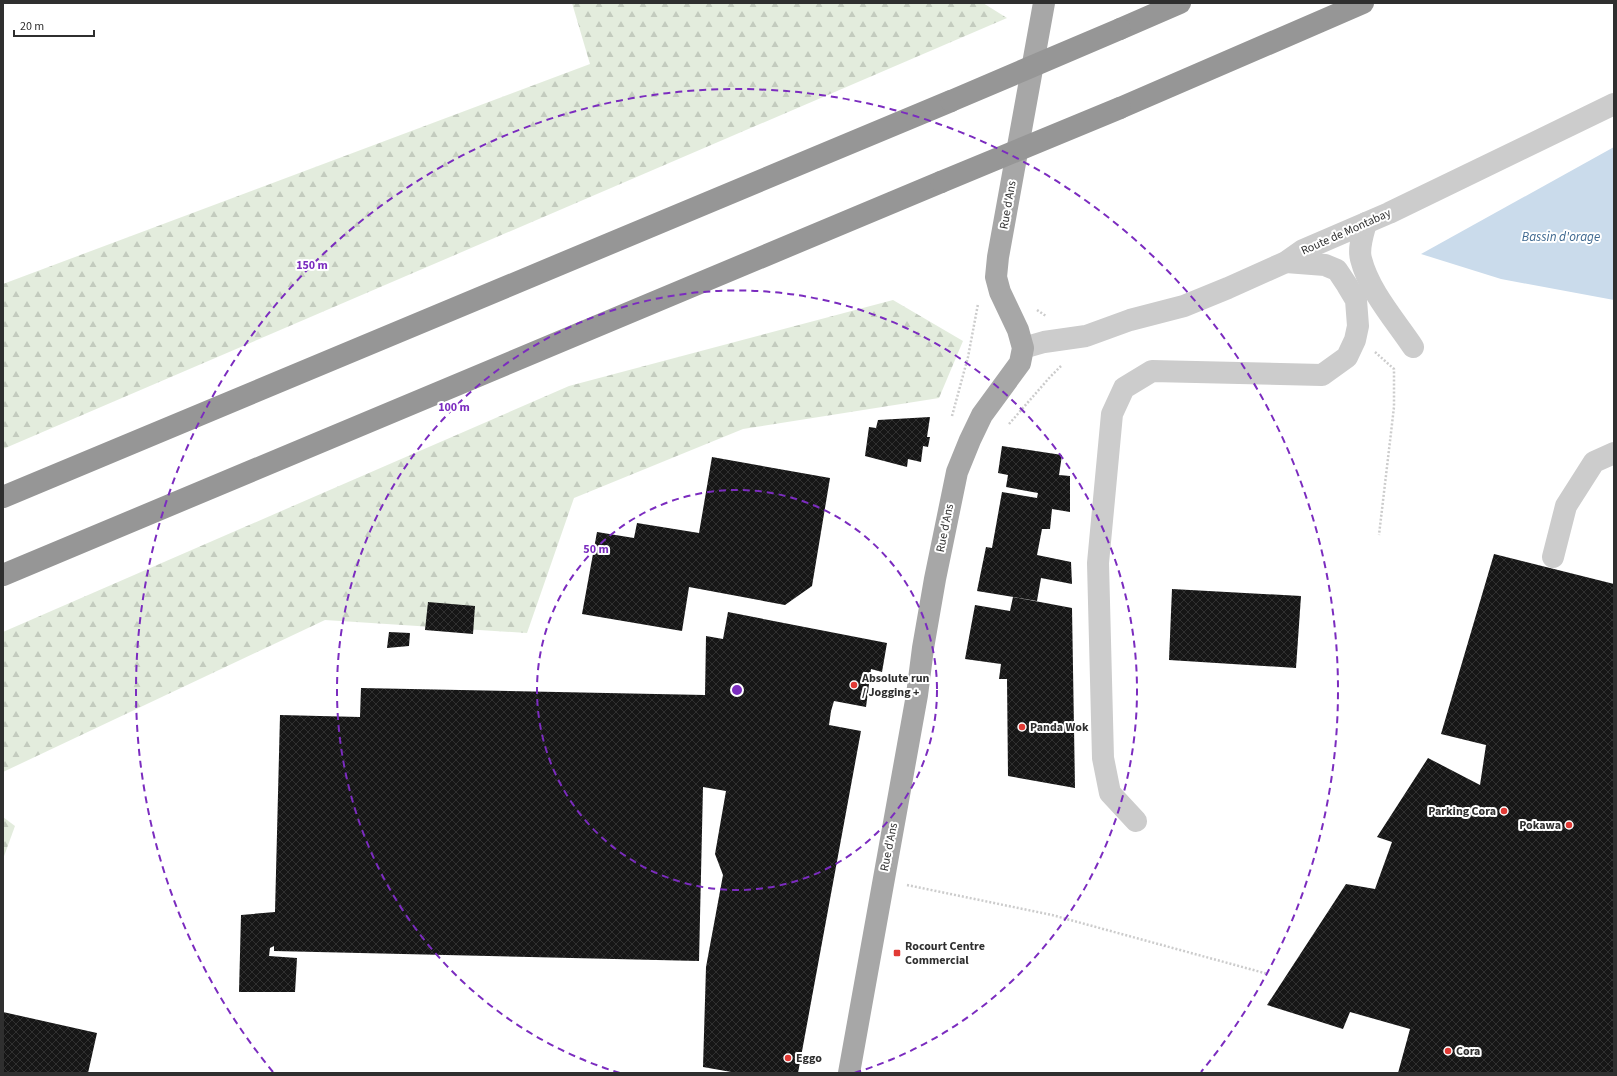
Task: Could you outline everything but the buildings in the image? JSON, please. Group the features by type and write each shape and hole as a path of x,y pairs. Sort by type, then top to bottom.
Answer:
{"highway":[{"path":"3,497 951,101 1180,3"},
{"path":"3,575 1120,108 1363,3"}],"main road":[{"name":"Rue d'Ans","path":"849,1073 916,702 935,578 957,472 982,415 1020,363 1023,348 1018,330 1000,292 996,277 998,257 1044,3"}],"street":[{"name":"Route de Montabay","path":"1023,348 1044,342 1086,336 1130,320 1184,306 1286,262 1303,250 1366,223 1614,104"},
{"path":"1366,223 1360,246 1363,264 1378,295 1413,347"},
{"path":"1136,821 1110,793 1103,758 1098,563 1112,414 1124,388 1152,371 1322,375 1347,357 1355,340 1358,326 1356,300 1338,270 1325,265 1312,263 1300,264 1286,262"},
{"path":"1553,557 1566,506 1594,462 1614,453"}],"path":[{"path":"1355,340 1365,343 1394,369 1392,430 1379,535"},
{"path":"883,880 1052,915 1268,974"}],"green space":[{"path":"572,3 983,3 1007,18 3,449 3,284 590,64"},
{"path":"893,300 963,341 939,398 743,429 574,498 527,633 325,620 3,772 3,632 569,386"},
{"path":"3,817 15,826 3,859"}],"water":[{"name":"Bassin d'orage","path":"1614,147 1614,300 1501,279 1421,254"}],"place":[{"name":"Absolute run / Jogging +","path":"854,685"},
{"name":"Panda Wok","path":"1022,727"},
{"name":"Parking Cora","path":"1504,811"},
{"name":"Pokawa","path":"1569,825"},
{"name":"Rocourt Centre Commercial","path":"897,953"},
{"name":"Cora","path":"1448,1051"},
{"name":"Eggo","path":"788,1058"}]}
